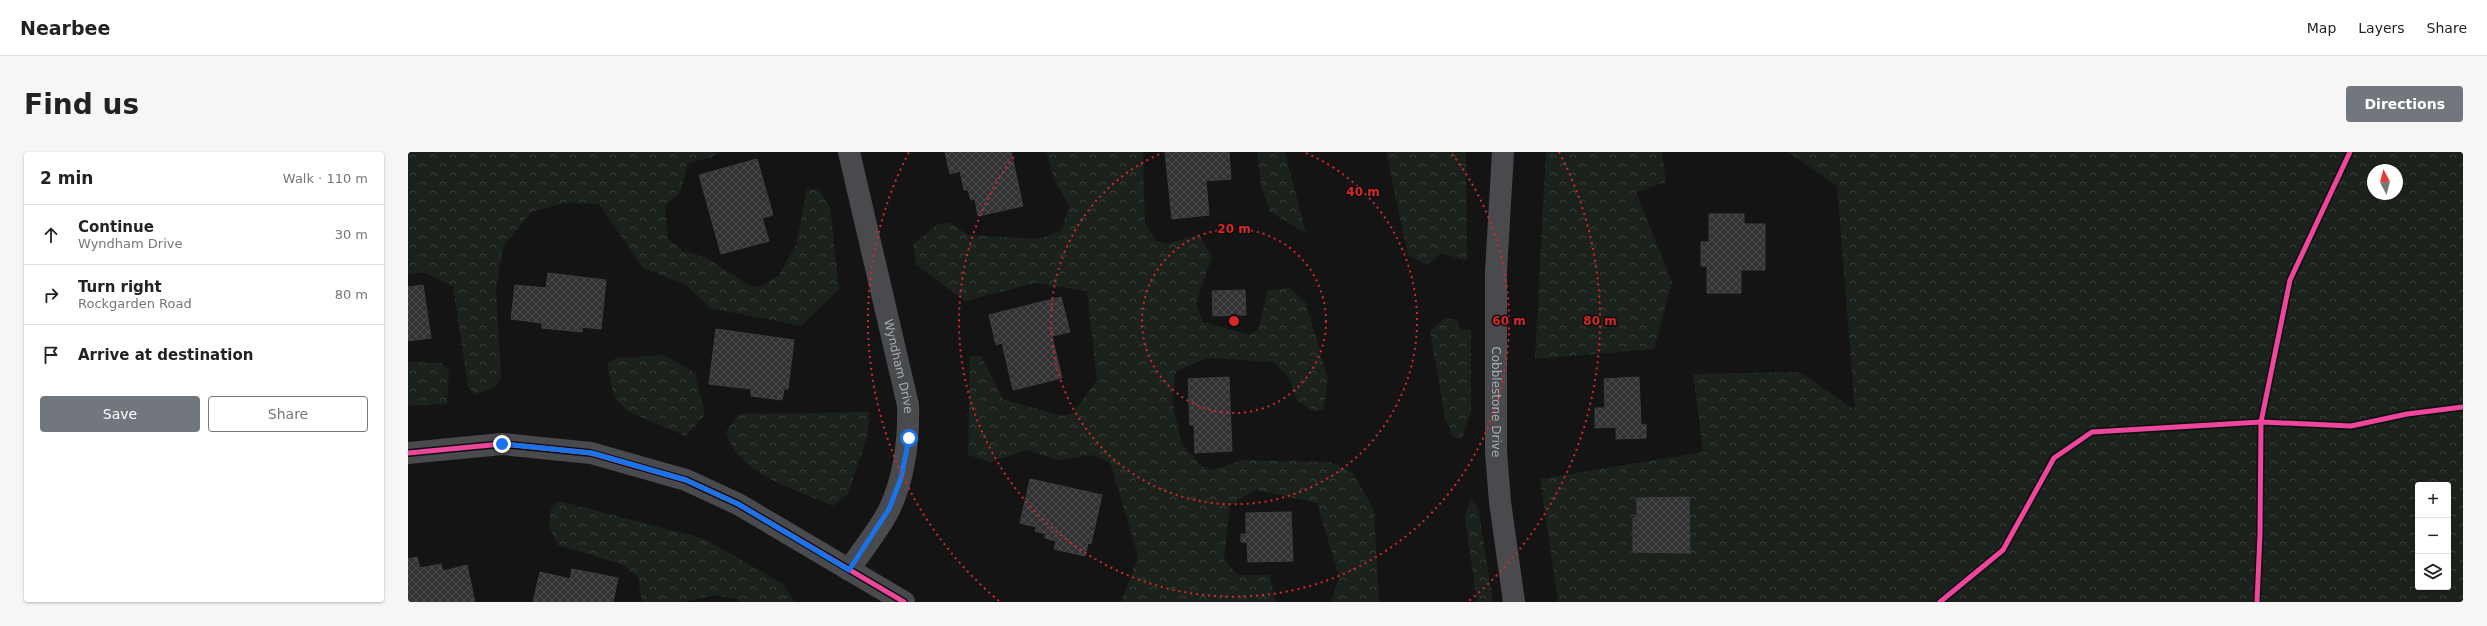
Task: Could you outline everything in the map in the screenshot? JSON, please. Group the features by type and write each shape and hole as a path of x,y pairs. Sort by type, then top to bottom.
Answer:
{"street":[{"name":"Wyndham Drive","path":"849,152 908,405 909,438 901,478 889,509 849,570"},
{"name":"Cobblestone Drive","path":"1503,152 1496,272 1496,452 1500,502 1514,602"},
{"path":"408,453 502,444 592,453 686,480 738,504 904,602"}],"green space":[{"path":"408,152 720,152 710,158 688,163 680,193 665,205 668,238 682,251 705,257 750,286 762,286 779,275 796,245 807,189 818,189 830,207 839,289 801,326 710,308 686,285 643,268 599,204 563,203 531,212 503,247 496,289 501,377 496,387 474,395 468,386 453,287 424,272 408,275"},
{"path":"1046,152 1143,152 1145,224 1157,241 1167,244 1199,234 1212,257 1196,303 1203,322 1249,335 1258,330 1268,290 1290,288 1306,303 1328,379 1323,410 1314,411 1297,401 1289,378 1273,362 1208,358 1176,371 1172,401 1182,445 1201,465 1213,470 1243,460 1331,462 1352,472 1374,509 1379,602 1331,602 1339,577 1317,503 1256,490 1230,505 1224,560 1238,575 1270,575 1275,602 1121,602 1138,556 1110,462 1091,455 1058,460 1026,450 990,462 968,455 970,356 981,356 1003,399 1061,416 1073,413 1097,380 1087,291 1034,283 965,301 916,265 913,244 938,224 950,223 968,235 1039,239 1061,231 1069,206 1054,179"},
{"path":"1257,152 1285,152 1306,233 1270,212 1261,186"},
{"path":"1386,152 1466,152 1467,261 1441,253 1427,265 1408,255"},
{"path":"1546,152 1662,152 1666,182 1636,192 1672,282 1654,349 1535,359"},
{"path":"1788,152 2463,152 2463,602 1558,602 1540,479 1703,452 1693,374 1800,372 1855,410 1837,186"},
{"path":"1445,318 1457,320 1460,329 1471,330 1471,410 1462,439 1453,437 1445,417 1430,331"},
{"path":"664,355 695,373 705,415 686,436 628,412 614,397 607,364 616,358"},
{"path":"408,362 442,363 449,371 447,404 408,406"},
{"path":"869,412 868,433 848,494 833,506 786,487 755,469 742,459 732,446 726,432 738,414"},
{"path":"1470,499 1478,507 1493,602 1477,602 1465,518"},
{"path":"559,501 705,539 783,584 795,602 739,602 736,599 716,595 682,602 642,602 638,578 624,565 558,545 549,528 551,507"}],"building":[{"path":"945,152 1011,152 1023,206 978,216 975,199 971,200 968,190 964,190 960,171 950,174"},
{"path":"1165,152 1229,152 1231,179 1206,181 1209,215 1172,219"},
{"path":"757,159 773,215 762,218 769,241 721,254 699,175"},
{"path":"1709,214 1744,214 1744,224 1765,224 1765,270 1741,270 1741,293 1707,293 1707,266 1701,266 1701,242 1709,242"},
{"path":"548,273 606,280 601,329 582,327 582,332 542,328 542,323 511,319 515,285 546,288"},
{"path":"423,285 431,338 408,341 408,287"},
{"path":"1245,290 1246,315 1213,316 1212,291"},
{"path":"1061,297 1070,332 1052,336 1062,378 1013,390 1002,343 996,345 989,315"},
{"path":"716,329 794,340 788,389 784,389 782,400 751,396 751,389 709,384"},
{"path":"1229,377 1232,451 1195,453 1194,425 1190,425 1188,379"},
{"path":"1639,377 1641,425 1646,424 1646,438 1616,439 1616,427 1595,428 1595,408 1605,408 1604,379"},
{"path":"1030,479 1102,495 1091,544 1088,543 1085,556 1054,549 1056,541 1045,538 1046,534 1035,531 1036,527 1020,523"},
{"path":"1689,497 1690,553 1633,552 1633,518 1637,518 1637,498"},
{"path":"1291,512 1293,561 1248,562 1247,542 1241,542 1241,534 1246,534 1246,513"},
{"path":"417,557 420,568 441,564 443,571 467,565 475,602 408,602 408,559"},
{"path":"572,569 618,578 613,602 533,602 540,572 570,579"}],"cycle path":[{"path":"2257,602 2260,534 2261,422 2290,280 2350,152"},
{"path":"1940,602 2003,550 2054,458 2092,432 2261,422 2351,426 2407,414 2463,407"},
{"path":"408,453 502,444 591,453 686,480 738,504 904,602"}],"route":[{"path":"502,444 592,453 686,480 738,504 849,570 889,509 901,478 909,438"}]}
